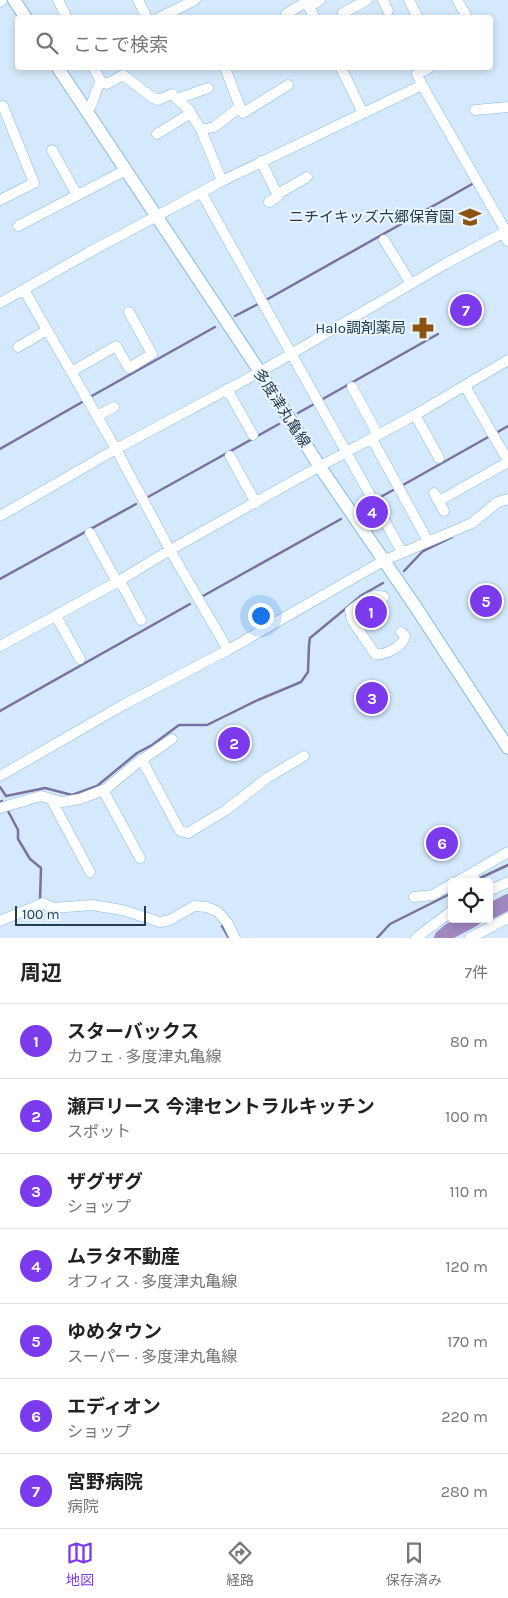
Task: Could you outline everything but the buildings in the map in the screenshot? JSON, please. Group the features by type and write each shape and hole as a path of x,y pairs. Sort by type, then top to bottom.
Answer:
{"main road":[{"path":"14,0 24,15"},
{"name":"多度津丸亀線","path":"59,70 260,372 320,467 415,606 508,748"}],"street":[{"path":"58,0 65,15"},
{"path":"138,0 146,15"},
{"path":"165,15 195,0"},
{"path":"309,7 320,0"},
{"path":"343,13 367,0"},
{"path":"383,0 388,11"},
{"path":"409,0 416,15"},
{"path":"457,0 466,15"},
{"path":"286,14 306,2 313,15"},
{"path":"95,70 101,82 107,84 123,75 152,98 158,100 172,94 191,113 201,130 222,181"},
{"path":"226,70 243,113 288,85"},
{"path":"342,70 364,113"},
{"path":"0,516 116,449 260,372 411,284 506,237 504,228 422,85 418,74 426,70"},
{"path":"87,111 91,108 95,89 101,82"},
{"path":"0,303 222,181 422,85"},
{"path":"177,99 208,88"},
{"path":"0,107 3,106 34,183 0,200"},
{"path":"201,130 214,127 240,107"},
{"path":"476,110 508,107"},
{"path":"157,134 191,113"},
{"path":"52,150 77,195"},
{"path":"261,161 278,194"},
{"path":"18,226 126,170"},
{"path":"268,202 307,177"},
{"path":"201,192 402,552"},
{"path":"384,240 411,284"},
{"path":"24,290 116,449 170,550 228,650"},
{"path":"71,372 116,346 129,368 152,354 129,312"},
{"path":"18,347 47,330"},
{"path":"0,646 415,415 508,360"},
{"path":"444,511 436,497 508,462 465,386"},
{"path":"352,387 375,437 428,541"},
{"path":"227,389 253,435"},
{"path":"96,416 114,407"},
{"path":"415,415 439,458"},
{"path":"230,456 256,503"},
{"path":"0,776 123,705 228,650 383,561 472,523 498,502 508,499"},
{"path":"90,533 119,581 138,604 141,620"},
{"path":"384,597 377,594 371,596 350,611 352,620 375,654 383,654 403,642 405,636 402,632"},
{"path":"56,616 80,659"},
{"path":"0,808 41,796 62,802 80,799 103,790 172,739"},
{"path":"142,760 180,831 188,832 226,810 267,778 304,756"},
{"path":"103,790 140,858"},
{"path":"51,799 90,872"},
{"path":"474,877 508,852"},
{"path":"493,889 508,882"},
{"path":"414,897 433,895 448,886"},
{"path":"0,921 43,903 53,908 92,906 122,910 160,922 170,920 194,906 207,907 218,912 227,922 235,938"},
{"path":"416,938 448,914"},
{"path":"470,938 508,918"}],"waterway":[{"path":"266,300 474,183"},
{"path":"235,316 260,303"},
{"path":"90,397 215,327"},
{"path":"321,400 438,334"},
{"path":"0,449 84,401"},
{"path":"298,413 316,403"},
{"path":"148,497 279,424"},
{"path":"496,433 508,426"},
{"path":"403,485 490,436"},
{"path":"377,499 395,489"},
{"path":"361,508 372,502"},
{"path":"0,579 136,504"},
{"path":"203,596 341,519"},
{"path":"404,571 423,551 452,537"},
{"path":"0,787 6,796 45,788 72,795 97,786 137,753 152,745 179,725 207,725 258,700 301,682 308,672 310,638 362,595 383,583"},
{"path":"0,711 190,604"},
{"path":"8,811 18,830 18,839 30,859 41,868 40,900"},
{"path":"480,878 508,865"},
{"path":"377,938 390,924 448,895"},
{"path":"493,910 508,902"},
{"path":"442,938 450,931 465,923"},
{"path":"222,926 229,938"}],"place":[{"name":"ニチイキッズ六郷保育園","path":"470,217"},
{"name":"宮野病院","path":"466,310"},
{"name":"Halo調剤薬局","path":"423,328"},
{"name":"ムラタ不動産","path":"372,512"},
{"name":"ゆめタウン","path":"486,601"},
{"name":"スターバックス","path":"371,612"},
{"name":"ザグザグ","path":"372,698"},
{"name":"瀬戸リース 今津セントラルキッチン","path":"234,743"},
{"name":"エディオン","path":"442,843"}]}
